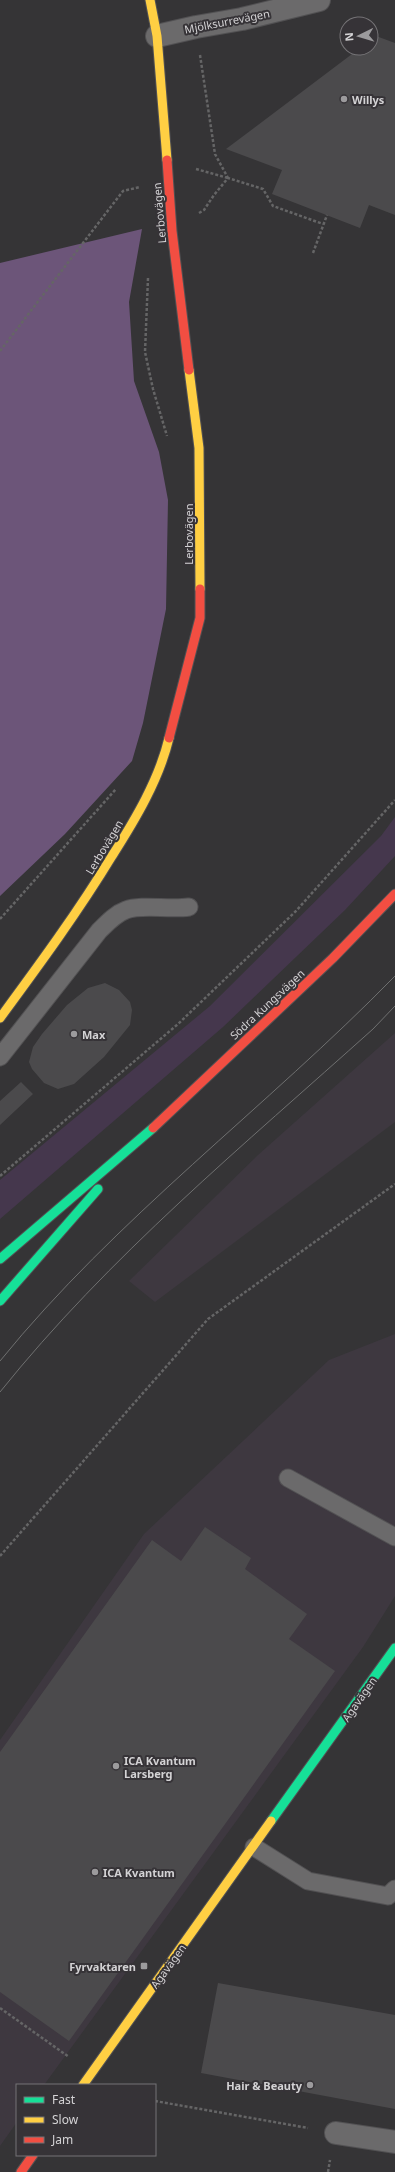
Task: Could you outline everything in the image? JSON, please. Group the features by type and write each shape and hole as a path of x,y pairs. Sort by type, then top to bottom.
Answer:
{"street":[{"name":"Lerbovägen","path":"0,1018 78,911 129,829 149,790 167,748 200,618 199,448 176,268 157,36 150,0"},
{"name":"Mjölksurrevägen","path":"157,36 196,26 242,19 316,1"},
{"name":"Södra Kungsvägen","path":"0,1259 152,1129 333,958 395,894"},
{"name":"Södra Kungsvägen","path":"0,1301 152,1129"},
{"name":"Agavägen","path":"84,2084 395,1648"},
{"path":"336,2133 395,2142"},
{"path":"21,2172 32,2156"}],"lane":[{"path":"0,1057 99,931 114,916 127,909 137,907 175,910 189,907"},
{"path":"288,1478 395,1537"},
{"path":"254,1847 308,1881 388,1896 395,1889"}],"path":[{"path":"196,26 215,154 228,178"},
{"path":"189,167 263,189 273,206 323,224"},
{"path":"204,210 228,178"},
{"path":"0,351 123,191 168,183"},
{"path":"313,253 327,215"},
{"path":"148,273 145,352 152,389 168,439"},
{"path":"0,919 119,785"},
{"path":"0,1176 184,1019 296,911 395,800"},
{"path":"0,1556 208,1319 395,1184"},
{"path":"0,2008 92,2073"},
{"path":"156,2101 336,2133"}],"shaded area":[{"path":"142,229 129,302 134,381 159,452 168,500 166,609 143,723 132,761 65,834 0,896 0,263"},
{"path":"395,817 395,856 345,910 223,1027 0,1219 0,1180 210,1006 381,836"},
{"path":"395,1033 395,1122 155,1302 129,1281 258,1155"},
{"name":"ICA Kvantum","path":"395,1334 395,1596 363,1647 45,2084 16,2084 16,2123 0,2146 0,1740 144,1534 329,1360"}],"building":[{"name":"Willys","path":"379,37 395,43 395,215 369,205 360,228 272,194 282,170 226,149 349,56 379,56"},
{"path":"105,983 119,990 130,1002 132,1010 130,1025 104,1057 74,1084 58,1089 44,1083 32,1069 29,1062 33,1047 67,1005 88,988"},
{"path":"21,1082 33,1094 0,1125 0,1101"},
{"name":"ICA Kvantum","path":"205,1527 251,1558 245,1569 307,1614 289,1639 335,1671 69,2041 0,1992 0,1752 152,1540 181,1561"},
{"path":"218,1983 395,2015 395,2109 201,2073"}],"tram line":[{"path":"0,1361 45,1309 142,1211 346,1025 395,976"},
{"path":"0,1392 42,1342 86,1294 132,1248 227,1159 373,1029 395,1006"}],"traffic: fast":[{"path":"0,1259 153,1128"},
{"path":"0,1301 98,1189"},
{"path":"271,1821 395,1648"}],"traffic: slow":[{"path":"150,0 157,36 167,160"},
{"path":"189,370 199,448 200,589"},
{"path":"0,1018 72,918 129,828 153,784 165,754 169,738"},
{"path":"84,2084 271,1821"}],"traffic: jam":[{"path":"167,160 172,231 189,370"},
{"path":"169,738 200,618 200,589"},
{"path":"153,1128 333,958 395,894"},
{"path":"21,2172 32,2156"}],"place":[{"name":"Willys","path":"344,99"},
{"name":"Max","path":"74,1034"},
{"name":"ICA Kvantum Larsberg","path":"116,1766"},
{"name":"ICA Kvantum","path":"95,1872"},
{"name":"Fyrvaktaren","path":"144,1966"},
{"name":"Hair & Beauty","path":"310,2085"}]}
